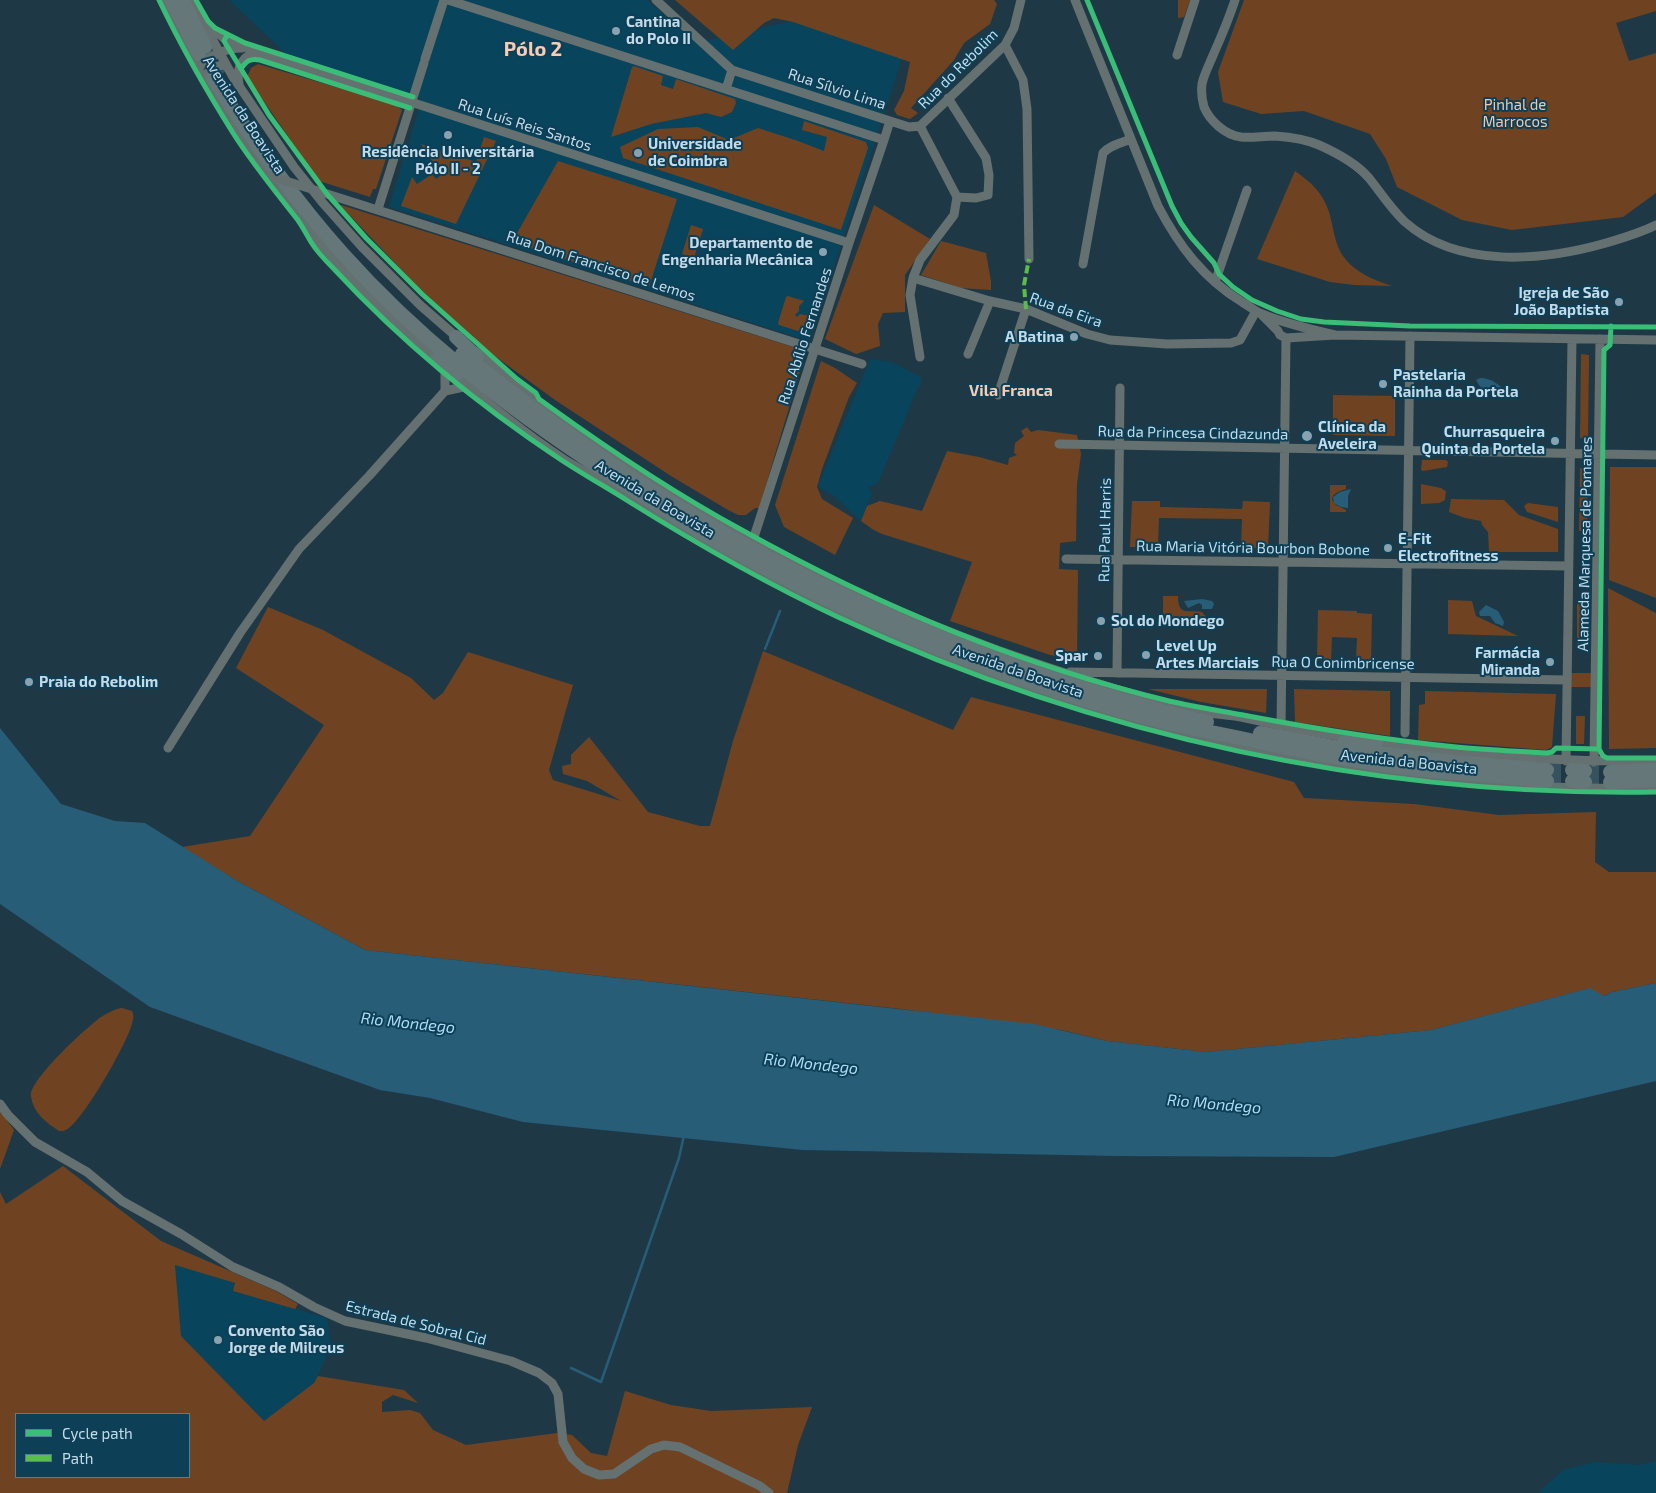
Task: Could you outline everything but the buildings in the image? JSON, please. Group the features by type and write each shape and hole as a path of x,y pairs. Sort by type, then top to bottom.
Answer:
{"highway":[{"name":"Avenida da Boavista","path":"171,0 208,52"},
{"name":"Avenida da Boavista","path":"183,0 208,52"},
{"name":"Avenida da Boavista","path":"216,74 245,128 300,204 346,257 402,314 505,394 572,450 696,529 776,573 842,606 947,652 1049,689 1162,722 1301,752 1399,767 1547,775 1350,750 1302,742 1165,712 1052,679 951,642 846,596 781,564 650,489 543,416 505,394"},
{"path":"456,337 498,377 505,394"},
{"path":"441,363 448,365 477,388 505,394"},
{"path":"1302,742 1324,740 1376,742"},
{"path":"1656,770 1610,777 1656,780"}],"street":[{"name":"Avenida da Boavista","path":"162,0 198,70 216,74 240,84 294,167 322,202 362,247 420,305 514,384 583,434 654,482 753,540 848,588 907,615 1058,672 1167,703 1281,726 1376,742 1579,771 1656,761"},
{"name":"Avenida da Boavista","path":"192,0 200,17 208,52 237,133 315,238 338,264 394,320 494,409 565,460 765,577 838,614 991,677 1160,730 1348,769 1452,781 1547,788 1656,788"},
{"path":"378,209 444,0"},
{"path":"448,0 884,140"},
{"path":"656,0 732,70 726,89"},
{"name":"Rua do Rebolim","path":"890,121 909,127 920,126 1004,45 1014,28 1021,0"},
{"path":"1075,0 1158,206 1171,230 1204,273 1258,312 1282,337 1335,335 1656,340"},
{"path":"1177,55 1195,0"},
{"path":"1235,0 1205,76 1202,91 1204,107 1221,129 1228,133 1241,137 1275,136 1295,138 1316,144 1333,152 1347,160 1367,177 1390,206 1416,231 1445,247 1460,251 1494,256 1538,256 1566,253 1624,238 1656,225"},
{"name":"Rua Luís Reis Santos","path":"200,17 209,27 245,48 849,243"},
{"path":"1004,45 1023,80 1027,109 1029,259"},
{"path":"198,70 208,52 245,48"},
{"path":"240,84 237,74 239,66 248,56 256,54 271,57"},
{"name":"Rua Sílvio Lima","path":"732,70 890,121 884,140"},
{"path":"948,98 986,158 989,175 988,195 976,198 957,197"},
{"path":"920,126 957,197 954,215 920,260 913,278 910,295 920,357"},
{"path":"1082,264 1103,153 1114,145 1131,139"},
{"name":"Rua Abílio Fernandes","path":"753,540 884,140"},
{"name":"Rua Dom Francisco de Lemos","path":"267,175 862,364"},
{"path":"1215,282 1247,190"},
{"name":"Rua da Eira","path":"913,278 990,301 1026,309 1087,334 1110,340 1166,344 1231,343 1240,340 1258,312"},
{"path":"968,354 990,301"},
{"path":"998,395 1026,309"},
{"path":"1258,312 1288,324 1335,335"},
{"path":"1278,331 1279,326 1288,324"},
{"path":"1281,726 1284,449 1288,338 1293,331 1288,324"},
{"path":"1405,733 1410,336"},
{"name":"Alameda Marquesa de Pomares","path":"1572,339 1567,680 1579,771"},
{"name":"Alameda Marquesa de Pomares","path":"1579,771 1598,454 1600,339"},
{"path":"441,363 446,391"},
{"path":"168,748 240,633 299,549 369,476 446,391 468,386"},
{"name":"Rua Paul Harris","path":"1116,673 1120,388"},
{"name":"Rua da Princesa Cindazunda","path":"1059,444 1656,455"},
{"name":"Rua Maria Vitória Bourbon Bobone","path":"1066,559 1568,566"},
{"name":"Rua O Conimbricense","path":"1058,672 1567,680"},
{"name":"Estrada de Sobral Cid","path":"0,1104 8,1115 35,1142 87,1172 122,1201 181,1234 233,1267 279,1287 314,1307 344,1320 426,1338 511,1361 540,1373 552,1383 558,1394 563,1442 572,1458 584,1469 599,1475 614,1474 651,1449 664,1445 680,1447 760,1486 769,1493"}],"shaded area":[{"name":"Universidade de Coimbra","path":"229,0 647,0 697,43 826,13 908,41 809,341 389,207 422,99 290,57"},
{"path":"870,359 892,362 922,378 878,483 869,487 872,494 861,521 835,497 818,486"},
{"path":"175,1264 235,1283 233,1291 327,1318 331,1345 315,1383 264,1421 181,1336"},
{"path":"1656,1461 1656,1493 1538,1493 1563,1470 1594,1462 1640,1465"}],"green space":[{"path":"675,0 994,0 997,4 990,24 964,43 954,60 911,108 918,113 910,119 897,115 894,110 904,91 910,62 793,22 774,18 764,23 733,50"},
{"path":"1178,0 1190,0 1184,17 1178,18"},
{"name":"Pinhal de Marrocos","path":"1244,0 1656,0 1656,11 1616,23 1629,61 1656,53 1656,193 1623,217 1512,230 1462,220 1397,187 1386,159 1370,134 1304,111 1261,114 1223,102 1218,72"},
{"path":"258,64 396,105 402,110 376,189 373,189 370,197 319,181 247,77 251,68"},
{"path":"634,66 663,76 661,85 673,89 676,79 735,99 736,103 732,112 721,117 706,113 651,124 611,137 632,67"},
{"path":"804,121 866,142 868,148 841,230 623,158 620,147 658,129 698,127 729,140 758,128 824,151 827,137 802,130"},
{"path":"484,137 496,141 456,224 401,206 412,177 417,184 432,174 436,179 441,175 421,144 476,162"},
{"path":"558,161 677,199 649,287 512,242"},
{"path":"1295,171 1311,184 1323,199 1329,212 1341,253 1351,265 1364,274 1392,286 1330,282 1257,259"},
{"path":"341,205 806,351 759,508 755,508 746,515 738,515 728,510 671,476 555,400 477,343 412,281"},
{"path":"874,205 930,239 905,275 905,312 883,313 878,324 880,346 856,354 825,339"},
{"path":"691,225 703,229 694,258 682,254"},
{"path":"941,241 986,253 991,290 961,288 921,275"},
{"path":"786,297 804,301 799,306 799,311 795,315 797,317 800,314 810,314 813,307 812,304 814,307 806,332 804,333 779,325 778,323"},
{"path":"1581,354 1589,355 1588,439 1580,438"},
{"path":"821,361 857,383 849,397 817,487 822,499 853,518 835,555 784,527 775,505"},
{"path":"1333,395 1395,396 1395,436 1333,435"},
{"path":"1027,427 1031,432 1038,430 1077,435 1081,454 1077,484 1076,541 1060,543 1059,569 1078,570 1077,662 1047,654 950,621 972,562 882,534 861,521 867,506 880,501 922,511 947,451 1008,465 1009,458 1017,455 1014,453 1015,443 1024,436 1021,431"},
{"path":"1422,460 1446,460 1448,462 1447,467 1423,471 1421,470"},
{"path":"1610,467 1656,467 1656,598 1609,580"},
{"path":"1580,468 1588,468 1587,531 1579,531"},
{"path":"1421,484 1446,490 1445,500 1439,503 1421,504"},
{"path":"1330,485 1346,485 1346,489 1335,494 1332,500 1336,505 1346,510 1346,512 1330,512"},
{"path":"1451,499 1504,500 1519,515 1558,529 1558,552 1489,552 1488,532 1481,521 1449,512"},
{"path":"1132,501 1160,501 1160,507 1242,509 1243,501 1270,502 1268,548 1241,548 1242,519 1159,518 1158,547 1130,547"},
{"path":"1528,503 1558,507 1558,522 1527,512 1524,506"},
{"path":"1608,588 1656,613 1656,748 1609,749"},
{"path":"1163,596 1178,596 1178,603 1182,610 1202,612 1207,618 1207,624 1163,623"},
{"path":"1448,600 1472,601 1476,616 1518,636 1448,634"},
{"path":"1577,603 1586,603 1585,644 1577,644"},
{"path":"268,607 323,630 411,678 434,700 443,693 468,652 573,685 549,770 553,780 621,801 587,781 563,774 562,766 571,764 571,755 589,737 648,812 700,826 710,826 733,741 763,651 953,730 971,697 1294,782 1304,798 1414,804 1499,815 1596,812 1595,862 1609,872 1656,872 1656,983 1612,992 1594,1000 1587,989 1431,1030 1206,1052 1107,1041 1061,1030 901,1009 365,950 239,882 182,847 250,836 324,725 236,668"},
{"path":"1318,610 1357,611 1357,613 1372,614 1371,662 1356,661 1357,638 1332,637 1331,661 1317,660"},
{"path":"1571,673 1591,673 1591,687 1571,687"},
{"path":"1148,689 1267,689 1266,713 1201,702"},
{"path":"1294,689 1390,691 1390,736 1295,722"},
{"path":"1425,691 1556,694 1552,747 1546,750 1418,740 1419,705 1425,704"},
{"path":"1576,716 1585,716 1584,744 1576,744"},
{"path":"122,1008 132,1011 133,1018 116,1060 83,1112 66,1130 59,1131 37,1112 31,1096 33,1088 39,1078 60,1054 84,1031 101,1017"},
{"path":"0,1111 14,1130 0,1169"},
{"path":"63,1166 161,1241 276,1291 298,1304 295,1309 233,1291 235,1283 175,1265 181,1336 264,1421 314,1383 318,1376 404,1390 418,1403 393,1395 382,1402 382,1412 410,1410 420,1413 433,1430 466,1445 557,1433 572,1435 591,1453 607,1456 625,1391 671,1405 711,1411 812,1407 798,1445 787,1493 0,1493 0,1192 6,1204"}],"water":[{"path":"1480,378 1498,384 1507,392 1493,394 1485,390 1476,380"},
{"path":"1351,489 1348,496 1348,508 1334,503 1333,497 1340,492"},
{"path":"1202,599 1212,601 1214,604 1212,609 1202,609 1202,605 1199,603 1188,608 1184,601"},
{"path":"1486,605 1498,611 1504,622 1503,626 1495,623 1490,616 1480,616 1479,612"},
{"name":"Rio Mondego","path":"0,728 61,804 115,821 145,823 239,882 365,950 1034,1024 1107,1041 1206,1052 1431,1030 1590,988 1604,996 1612,992 1656,983 1656,1081 1334,1157 1118,1156 803,1150 523,1122 430,1098 380,1090 150,1007 0,904"}],"waterway":[{"path":"765,649 780,611"},
{"path":"571,1368 601,1382 679,1158 684,1135"}],"tunnel":[{"path":"206,50 220,75"},
{"path":"1547,770 1572,770"},
{"path":"1585,771 1610,772"},
{"path":"1547,781 1572,781"},
{"path":"1585,782 1610,782"}],"marked path":[{"path":"1026,309 1024,285 1029,259"}],"cycle path":[{"path":"159,0 176,34 233,133 297,219 313,246 360,296 413,347 500,417 577,470 706,548 759,577 840,618 937,660 1035,696 1136,726 1238,751 1342,770 1446,784 1551,791 1656,792"},
{"path":"196,0 208,21 215,28 245,43 413,97"},
{"path":"1087,0 1172,206 1181,223 1214,263 1219,274 1233,287 1252,300 1301,319 1324,322 1410,326 1656,327"},
{"path":"227,35 224,41 269,115 327,194 366,238 422,294 517,379 536,393 539,399 643,471 691,501 791,556 895,607 1003,651 1113,686 1169,701 1326,730 1430,744 1547,753 1552,752 1556,748 1599,749"},
{"path":"241,69 249,61 254,59 260,60 410,108"},
{"path":"1611,326 1610,345 1604,350 1599,749 1603,756 1607,758 1656,758"}],"place":[{"name":"Cantina do Polo II","path":"616,31"},
{"name":"Residência Universitária Pólo II - 2","path":"448,135"},
{"name":"Universidade de Coimbra","path":"638,153"},
{"name":"Departamento de Engenharia Mecânica","path":"823,252"},
{"name":"Igreja de São João Baptista","path":"1619,302"},
{"name":"A Batina","path":"1074,337"},
{"name":"Pastelaria Rainha da Portela","path":"1383,384"},
{"name":"Clínica da Aveleira","path":"1307,436"},
{"name":"Churrasqueira Quinta da Portela","path":"1555,441"},
{"name":"E-Fit Electrofitness","path":"1388,548"},
{"name":"Sol do Mondego","path":"1101,621"},
{"name":"Level Up Artes Marciais","path":"1146,655"},
{"name":"Spar","path":"1098,656"},
{"name":"Farmácia Miranda","path":"1550,662"},
{"name":"Praia do Rebolim","path":"29,682"},
{"name":"Convento São Jorge de Milreus","path":"218,1340"}],"district":[{"name":"Pólo 2","path":"533,49"},
{"name":"Vila Franca","path":"1011,391"}]}
